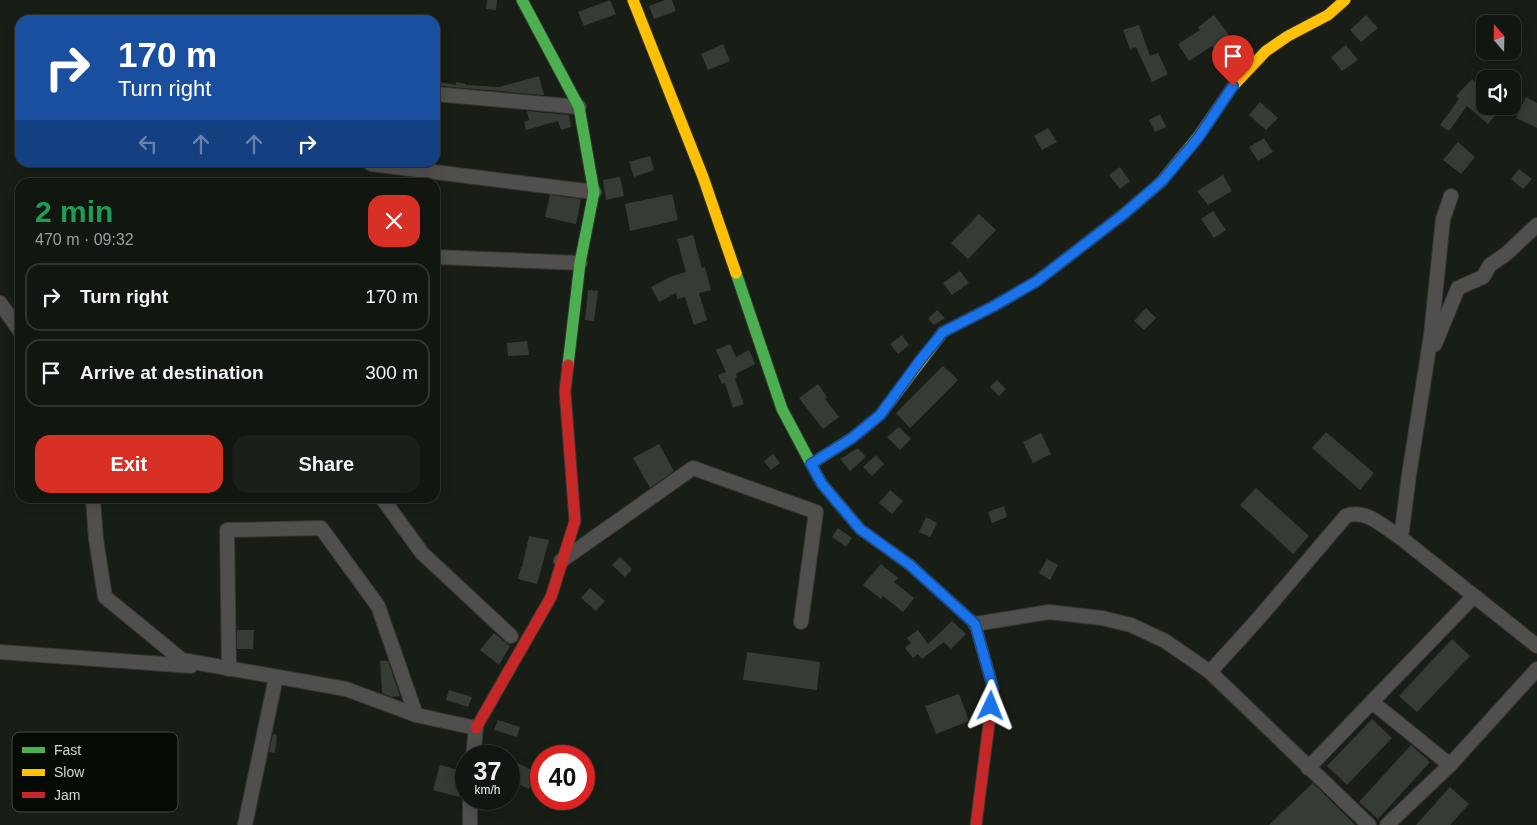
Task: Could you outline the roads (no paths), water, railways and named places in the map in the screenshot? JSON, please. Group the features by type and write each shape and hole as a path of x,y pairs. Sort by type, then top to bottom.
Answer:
{"street":[{"path":"474,745 476,728 551,597 575,521 565,391 580,263 594,192 579,107 522,0"},
{"path":"633,0 704,177 782,409 811,464 822,484 860,529 910,565 975,624 993,688 976,825"},
{"path":"811,464 852,438 880,415 943,332 1037,281 1125,213 1163,180 1198,138 1233,86 1266,51 1288,36 1328,15 1345,0"},
{"path":"440,94 579,107"},
{"path":"395,167 594,192"},
{"path":"1401,538 1431,335 1442,219 1451,196"},
{"path":"1426,366 1458,288 1483,277 1490,265 1506,254 1537,224"},
{"path":"440,257 580,263"},
{"path":"0,303 15,324"},
{"path":"562,561 692,468 816,512 801,622"},
{"path":"93,503 96,538 105,597 182,660 346,689 416,714 476,728"},
{"path":"386,503 422,553 511,636"},
{"path":"1210,672 1346,516 1353,513 1363,514 1401,538 1537,646"},
{"path":"230,669 227,530 321,528 378,606 416,714"},
{"path":"1308,768 1474,596"},
{"path":"975,624 1049,612 1102,618 1131,625 1165,641 1210,672 1369,825"},
{"path":"0,652 230,669"},
{"path":"1387,825 1450,764 1537,669"},
{"path":"245,825 276,677"},
{"path":"1372,702 1450,764"},
{"path":"470,810 470,825"}]}
